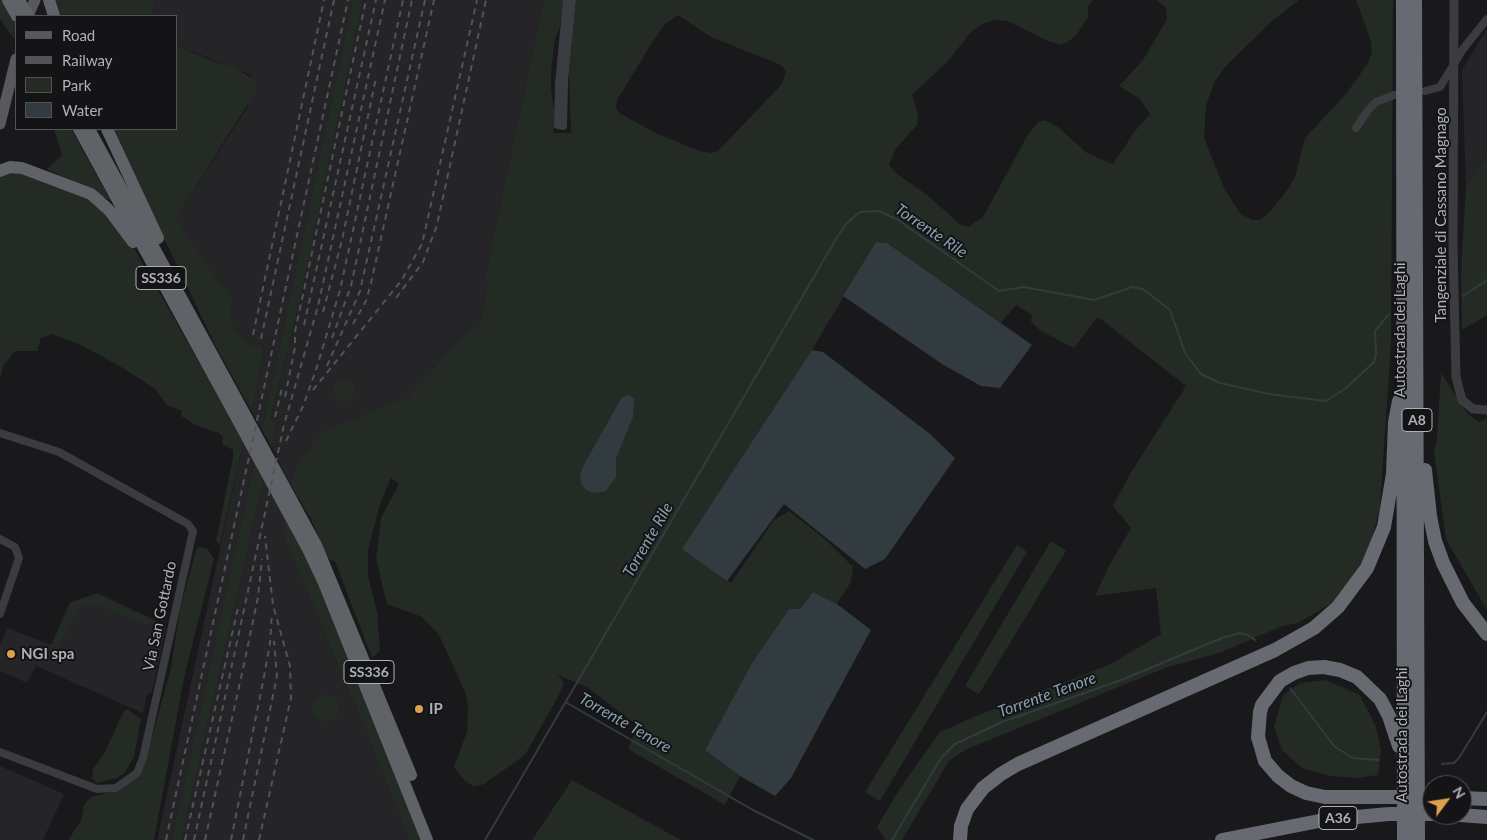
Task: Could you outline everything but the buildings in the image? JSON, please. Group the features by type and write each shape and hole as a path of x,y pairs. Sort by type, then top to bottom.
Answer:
{"highway":[{"path":"8,0 16,15"},
{"path":"19,0 26,15"},
{"path":"50,0 54,15"},
{"name":"Autostrada dei Laghi","path":"1403,0 1418,840"},
{"name":"Autostrada dei Laghi","path":"1404,840 1415,0"},
{"name":"SS336","path":"80,130 187,316"},
{"name":"SS336","path":"90,130 187,316 332,580 437,840"},
{"path":"107,130 169,261 187,316"},
{"path":"0,171 10,167 22,168 91,194 109,210 124,229 187,316"},
{"path":"1411,369 1424,427 1427,492 1435,541 1452,583 1463,603 1487,634"},
{"path":"960,840 961,826 967,809 976,797 1001,774 1018,764 1275,650 1314,628 1338,607 1368,568 1384,527 1393,474 1395,422 1411,369"},
{"name":"SS336","path":"294,512 427,840"},
{"path":"1404,764 1397,736 1380,699 1357,677 1340,670 1324,667 1308,668 1280,681 1262,704 1258,725 1261,751 1271,768 1291,786 1306,793 1325,797 1422,796"},
{"path":"1472,798 1487,799"},
{"name":"A36","path":"1222,840 1288,825 1389,814 1422,814"},
{"path":"1472,816 1487,817"}],"main road":[{"path":"27,15 29,0"},
{"path":"28,15 35,0"},
{"path":"0,124 15,63"}],"street":[{"path":"567,0 559,84 558,125 563,126 564,82 572,0"},
{"name":"Tangenziale di Cassano Magnago","path":"1454,0 1456,377 1462,400 1473,409 1487,410"},
{"path":"1425,91 1440,87 1464,50 1487,20"},
{"path":"1356,128 1376,102 1394,95"},
{"name":"Via San Gottardo","path":"0,433 59,452 188,524 192,531 144,758 137,773 116,788 97,790 0,752"},
{"path":"0,539 15,547 19,558 0,614"}],"shaded area":[{"path":"155,0 353,0 262,430 251,410 264,346 251,345 237,331 230,316 233,299 203,259 176,218 248,106 251,75 178,46 178,15 151,15"},
{"path":"363,0 544,0 485,276 487,286 481,322 462,337 407,397 321,432 296,465 290,484 272,448 276,422 270,421 302,292"},
{"path":"1487,29 1487,157 1466,185 1462,70"},
{"path":"243,443 255,461 230,578 172,840 157,840"},
{"path":"264,477 285,515 283,535 361,719 409,840 181,840"},
{"path":"98,593 166,626 152,692 147,695 143,713 36,666 27,683 0,671 0,645 7,628 51,645 70,602"},
{"path":"0,766 64,794 43,840 0,840"}],"green space":[{"path":"0,0 2,0 15,23 14,39 0,19"},
{"path":"53,0 155,0 151,15 59,15"},
{"path":"353,0 363,0 302,292 270,420 276,421 272,448 262,430"},
{"path":"544,0 564,0 559,31 555,38 551,71 554,109 554,129 552,130 555,133 571,133 569,75 576,0 1093,0 1088,6 1088,18 1079,31 1071,40 1061,45 1048,41 1007,21 994,20 982,24 970,33 948,61 912,95 918,115 917,125 895,150 889,165 896,173 927,195 960,224 968,227 983,217 1026,138 1038,122 1045,120 1058,127 1087,153 1113,164 1135,131 1150,114 1140,99 1119,86 1143,60 1167,19 1166,8 1157,0 1299,0 1273,20 1225,67 1215,81 1206,105 1204,138 1225,190 1241,214 1252,220 1260,220 1270,212 1295,177 1305,138 1346,94 1368,63 1372,52 1371,41 1356,0 1393,0 1391,343 1380,508 1366,561 1339,599 1298,623 1282,626 1222,652 1165,668 965,750 949,761 902,840 886,840 877,827 899,790 940,732 981,714 1109,665 1161,634 1156,588 1095,596 1110,564 1131,528 1113,506 1130,474 1186,386 1102,320 1097,318 1074,348 1041,331 1031,322 1032,315 1016,305 1001,323 887,243 876,242 812,350 683,549 731,583 774,520 789,511 825,539 853,567 851,582 837,604 813,592 800,609 789,609 752,663 705,750 740,776 725,805 628,749 638,726 587,687 558,675 564,683 525,755 484,784 474,787 464,780 454,767 467,732 468,706 466,694 439,635 422,617 387,604 376,559 381,518 399,484 391,478 380,504 368,550 368,576 377,612 380,651 372,658 335,561 328,559 311,519 290,484 296,465 321,432 407,397 462,337 481,322 487,286 485,276","holes":["678,15 711,37 781,65 786,71 782,84 718,151 711,153 699,151 656,133 619,113 616,108 617,100 665,24"]},
{"path":"178,46 215,62 232,66 255,80 256,91 176,218 203,259 233,299 230,316 237,331 251,345 264,346 251,410 216,347 112,130 178,130"},
{"path":"54,130 72,130 111,201 47,169 62,155"},
{"path":"1487,157 1487,315 1462,330 1461,274 1466,185"},
{"path":"14,170 88,195 130,241 200,364 243,443 220,545 216,541 233,450 222,444 223,437 219,433 195,425 181,416 182,411 167,405 155,389 123,368 83,346 52,334 41,338 37,351 15,351 3,366 0,380 0,175"},
{"path":"1441,373 1467,413 1479,422 1487,418 1487,610 1446,539 1434,452 1437,439"},
{"path":"344,379 352,382 355,390 352,398 344,401 336,398 333,390 336,382"},
{"path":"255,461 264,477 181,840 172,840"},
{"path":"285,515 308,559 422,840 409,840 361,719 283,535"},
{"path":"1051,541 1066,551 979,694 965,686"},
{"path":"1017,545 1027,552 880,801 865,792"},
{"path":"197,547 207,548 214,559 185,673 154,840 68,840 81,821 84,805 91,797 114,791 146,759 171,668 180,609"},
{"path":"98,594 156,621 147,625 100,606 82,606 57,646 51,646 71,602"},
{"path":"1326,680 1360,695 1376,727 1381,750 1378,775 1357,778 1330,776 1302,768 1282,750 1274,727 1283,695 1300,683"},
{"path":"325,695 334,699 338,708 334,717 325,721 316,717 312,708 316,699"},
{"path":"127,709 141,719 134,757 125,772 117,778 96,783 92,778 93,769 104,754 123,713"},
{"path":"572,780 681,840 532,840"}],"water":[{"path":"876,242 887,243 1032,345 1000,388 981,386 942,364 843,296"},
{"path":"812,350 823,352 930,434 955,458 885,559 865,569 784,504 727,581 682,549"},
{"path":"630,395 634,399 633,417 616,458 616,477 606,491 595,493 586,490 582,485 580,477 582,468 622,397"},
{"path":"813,592 837,604 871,630 791,778 775,796 740,776 705,750 752,663 789,609 800,609"}],"waterway":[{"name":"Torrente Rile","path":"485,840 836,239 847,223 860,212 879,211 898,220 999,291 1024,287 1094,300 1132,287 1143,289 1170,310 1185,353 1201,374 1220,383 1269,394 1326,401 1346,388 1374,362 1376,353 1375,331 1389,314"},
{"name":"Torrente Rile","path":"1463,296 1487,280"},
{"name":"Torrente Rile","path":"1434,313 1447,309"},
{"name":"Torrente Tenore","path":"892,840 941,758 955,744 1002,722 1124,679 1222,638 1240,633 1248,635 1255,640"},
{"name":"Torrente Tenore","path":"1290,688 1335,747 1353,758 1379,760"},
{"name":"Torrente Tenore","path":"567,703 753,810 813,840"},
{"name":"Torrente Tenore","path":"1442,764 1454,763 1459,758 1487,712"}],"railway":[{"path":"253,335 324,0"},
{"path":"261,339 334,0"},
{"path":"166,840 348,0"},
{"path":"285,397 295,347 295,332 366,0"},
{"path":"304,325 376,0"},
{"path":"194,840 284,425 318,306 385,0"},
{"path":"286,441 303,406 316,370 340,290 403,0"},
{"path":"332,338 351,286 412,0"},
{"path":"327,366 360,291 425,0"},
{"path":"353,324 366,301 371,283 434,0"},
{"path":"313,390 401,281 422,244 477,0"},
{"path":"396,298 423,262 437,225 486,0"},
{"path":"323,312 342,240 376,78"},
{"path":"275,417 282,388"},
{"path":"259,840 291,698 290,666 273,605 265,536"},
{"path":"205,840 258,597 262,559"},
{"path":"185,840 238,608"},
{"path":"231,840 263,682 270,643 272,613"},
{"path":"243,840 277,676 274,641"}],"place":[{"name":"NGI spa","path":"11,654"},
{"name":"IP","path":"419,709"}]}
